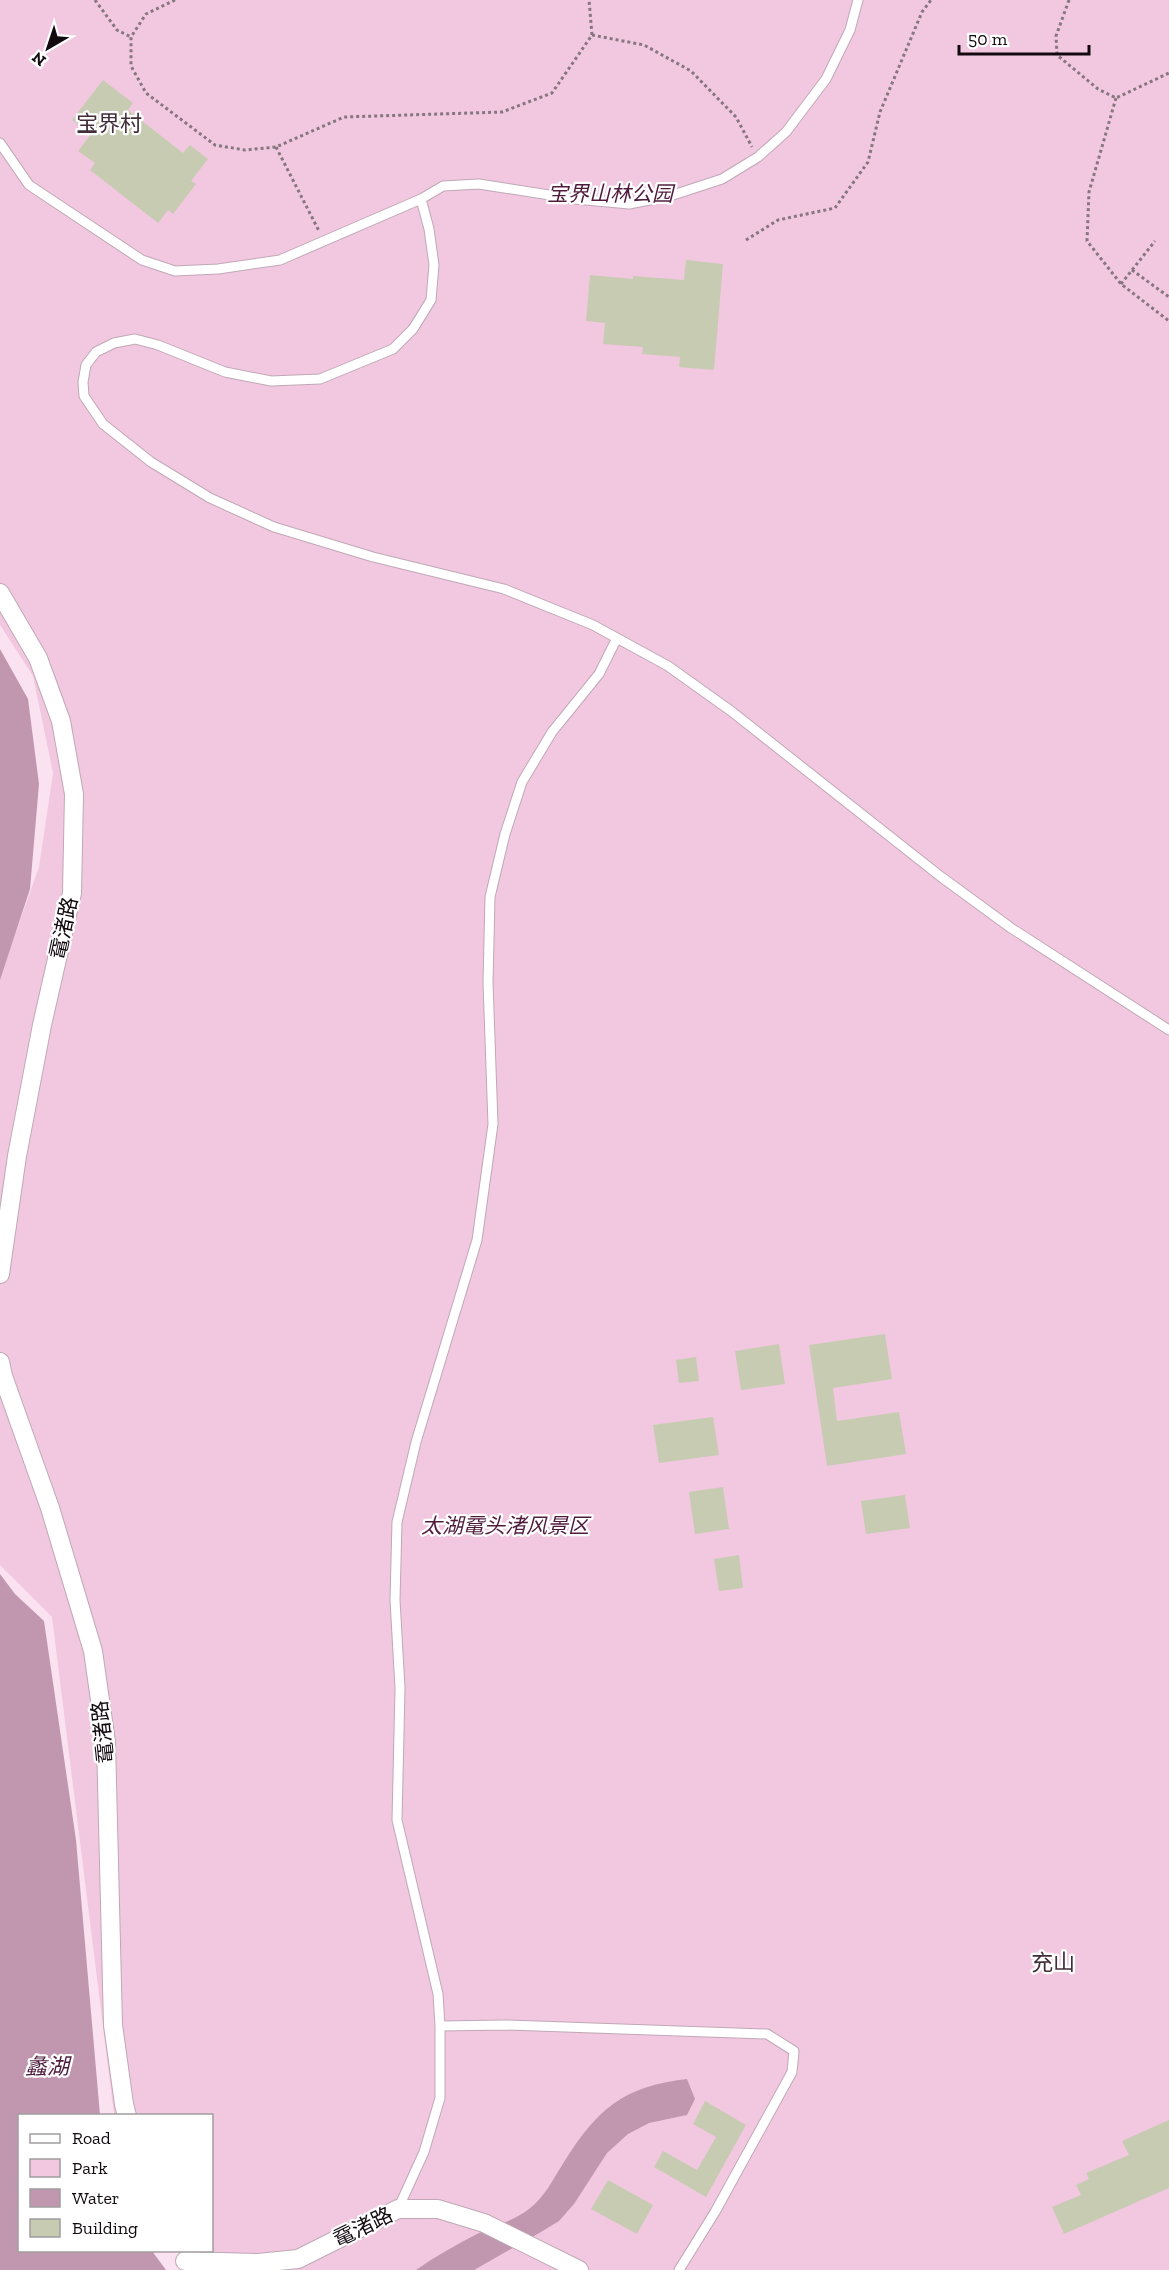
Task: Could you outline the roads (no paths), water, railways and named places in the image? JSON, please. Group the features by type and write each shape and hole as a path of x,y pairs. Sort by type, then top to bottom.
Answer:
{"street":[{"name":"鼋渚路","path":"0,593 38,657 62,721 74,794 72,893 42,1025 17,1156 0,1274"},
{"name":"鼋渚路","path":"0,1362 50,1508 93,1651 106,1742 113,2025 127,2114"},
{"name":"鼋渚路","path":"184,2261 300,2265 398,2209 438,2209 484,2223 579,2270"}],"lane":[{"path":"0,143 29,185 142,260 175,271 218,269 280,260 421,199 443,186 479,184 575,199 629,204 670,196 722,179 758,157 786,132 826,79 850,30 858,0"},
{"path":"421,199 429,229 434,265 431,300 414,329 393,349 320,379 271,381 225,372 158,345 135,339 114,343 96,352 86,365 83,382 84,396 102,424 151,462 210,498 274,527 351,551 504,589 593,625 668,666 731,711 940,876 1011,928 1169,1030"},
{"path":"398,2209 424,2152 440,2098 440,2026 438,1994 397,1820 400,1688 395,1600 397,1522 416,1442 477,1240 493,1124 488,983 490,897 505,834 522,782 552,732 599,674 617,638"},
{"path":"440,2026 506,2025 767,2034 794,2051 792,2072 715,2212 679,2270"}],"water":[{"path":"0,649 28,699 39,784 30,889 0,980"},
{"name":"蠡湖","path":"0,1574 15,1594 44,1621 76,1840 100,2114 18,2114 18,2252 153,2252 166,2270 0,2270"},
{"path":"687,2079 695,2099 687,2115 649,2123 628,2134 607,2153 574,2204 559,2221 474,2270 416,2270 463,2241 511,2220 535,2204 588,2128 614,2103 646,2087"}],"district":[{"name":"宝界村","path":"109,123"},
{"name":"充山","path":"1053,1962"}],"park label":[{"name":"宝界山林公园","path":"610,194"},
{"name":"太湖鼋头渚风景区","path":"505,1526"}]}
